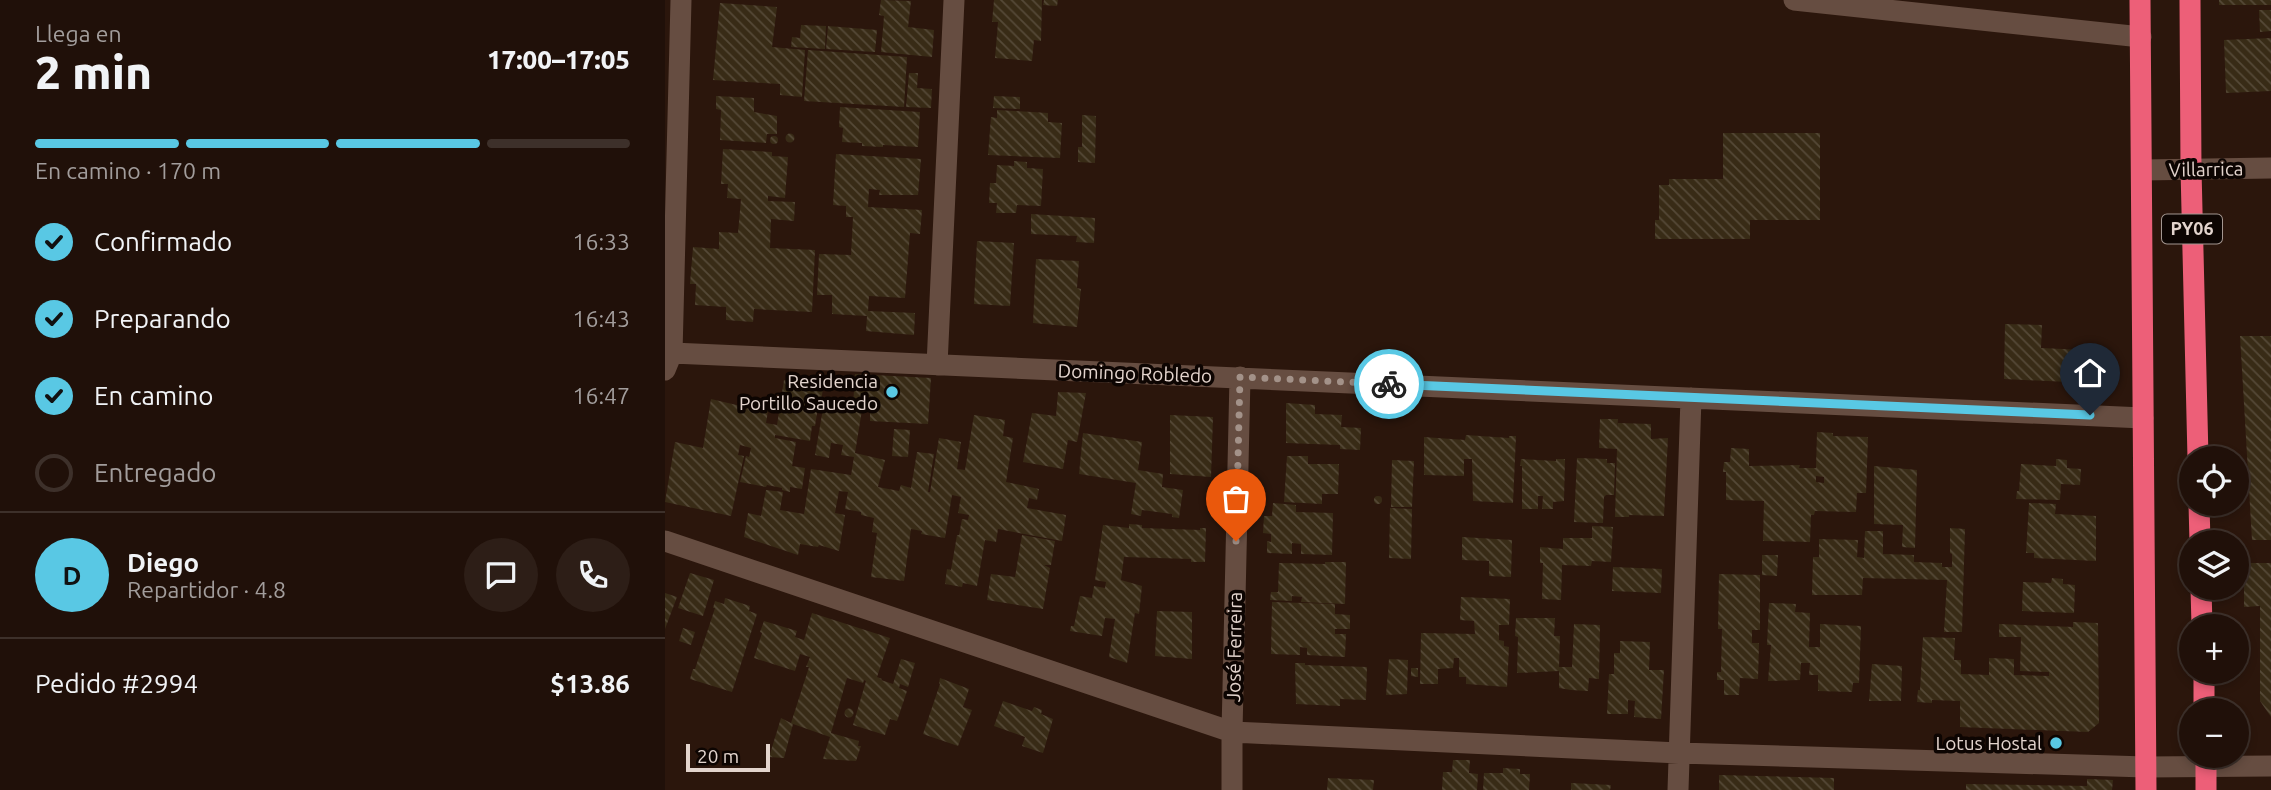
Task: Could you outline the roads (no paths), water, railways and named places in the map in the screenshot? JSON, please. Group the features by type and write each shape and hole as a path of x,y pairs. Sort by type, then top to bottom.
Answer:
{"highway":[{"name":"PY06","path":"2140,0 2146,790"},
{"name":"PY06","path":"2190,0 2198,446"},
{"path":"2206,768 2206,790"}],"street":[{"path":"668,361 681,0"},
{"path":"937,365 954,0"},
{"path":"1794,0 2141,37"},
{"name":"Villarrica","path":"2142,170 2271,168"},
{"name":"Domingo Robledo","path":"668,361 937,365 2143,418"},
{"name":"José Ferreira","path":"1232,790 1240,377"},
{"path":"1678,790 1691,398"},
{"path":"665,541 1232,732 1679,753 2146,767 2179,764"},
{"path":"2249,764 2271,766"}],"place":[{"name":"Residencia Portillo Saucedo","path":"892,392"},
{"name":"Lotus Hostal","path":"2056,743"}]}
